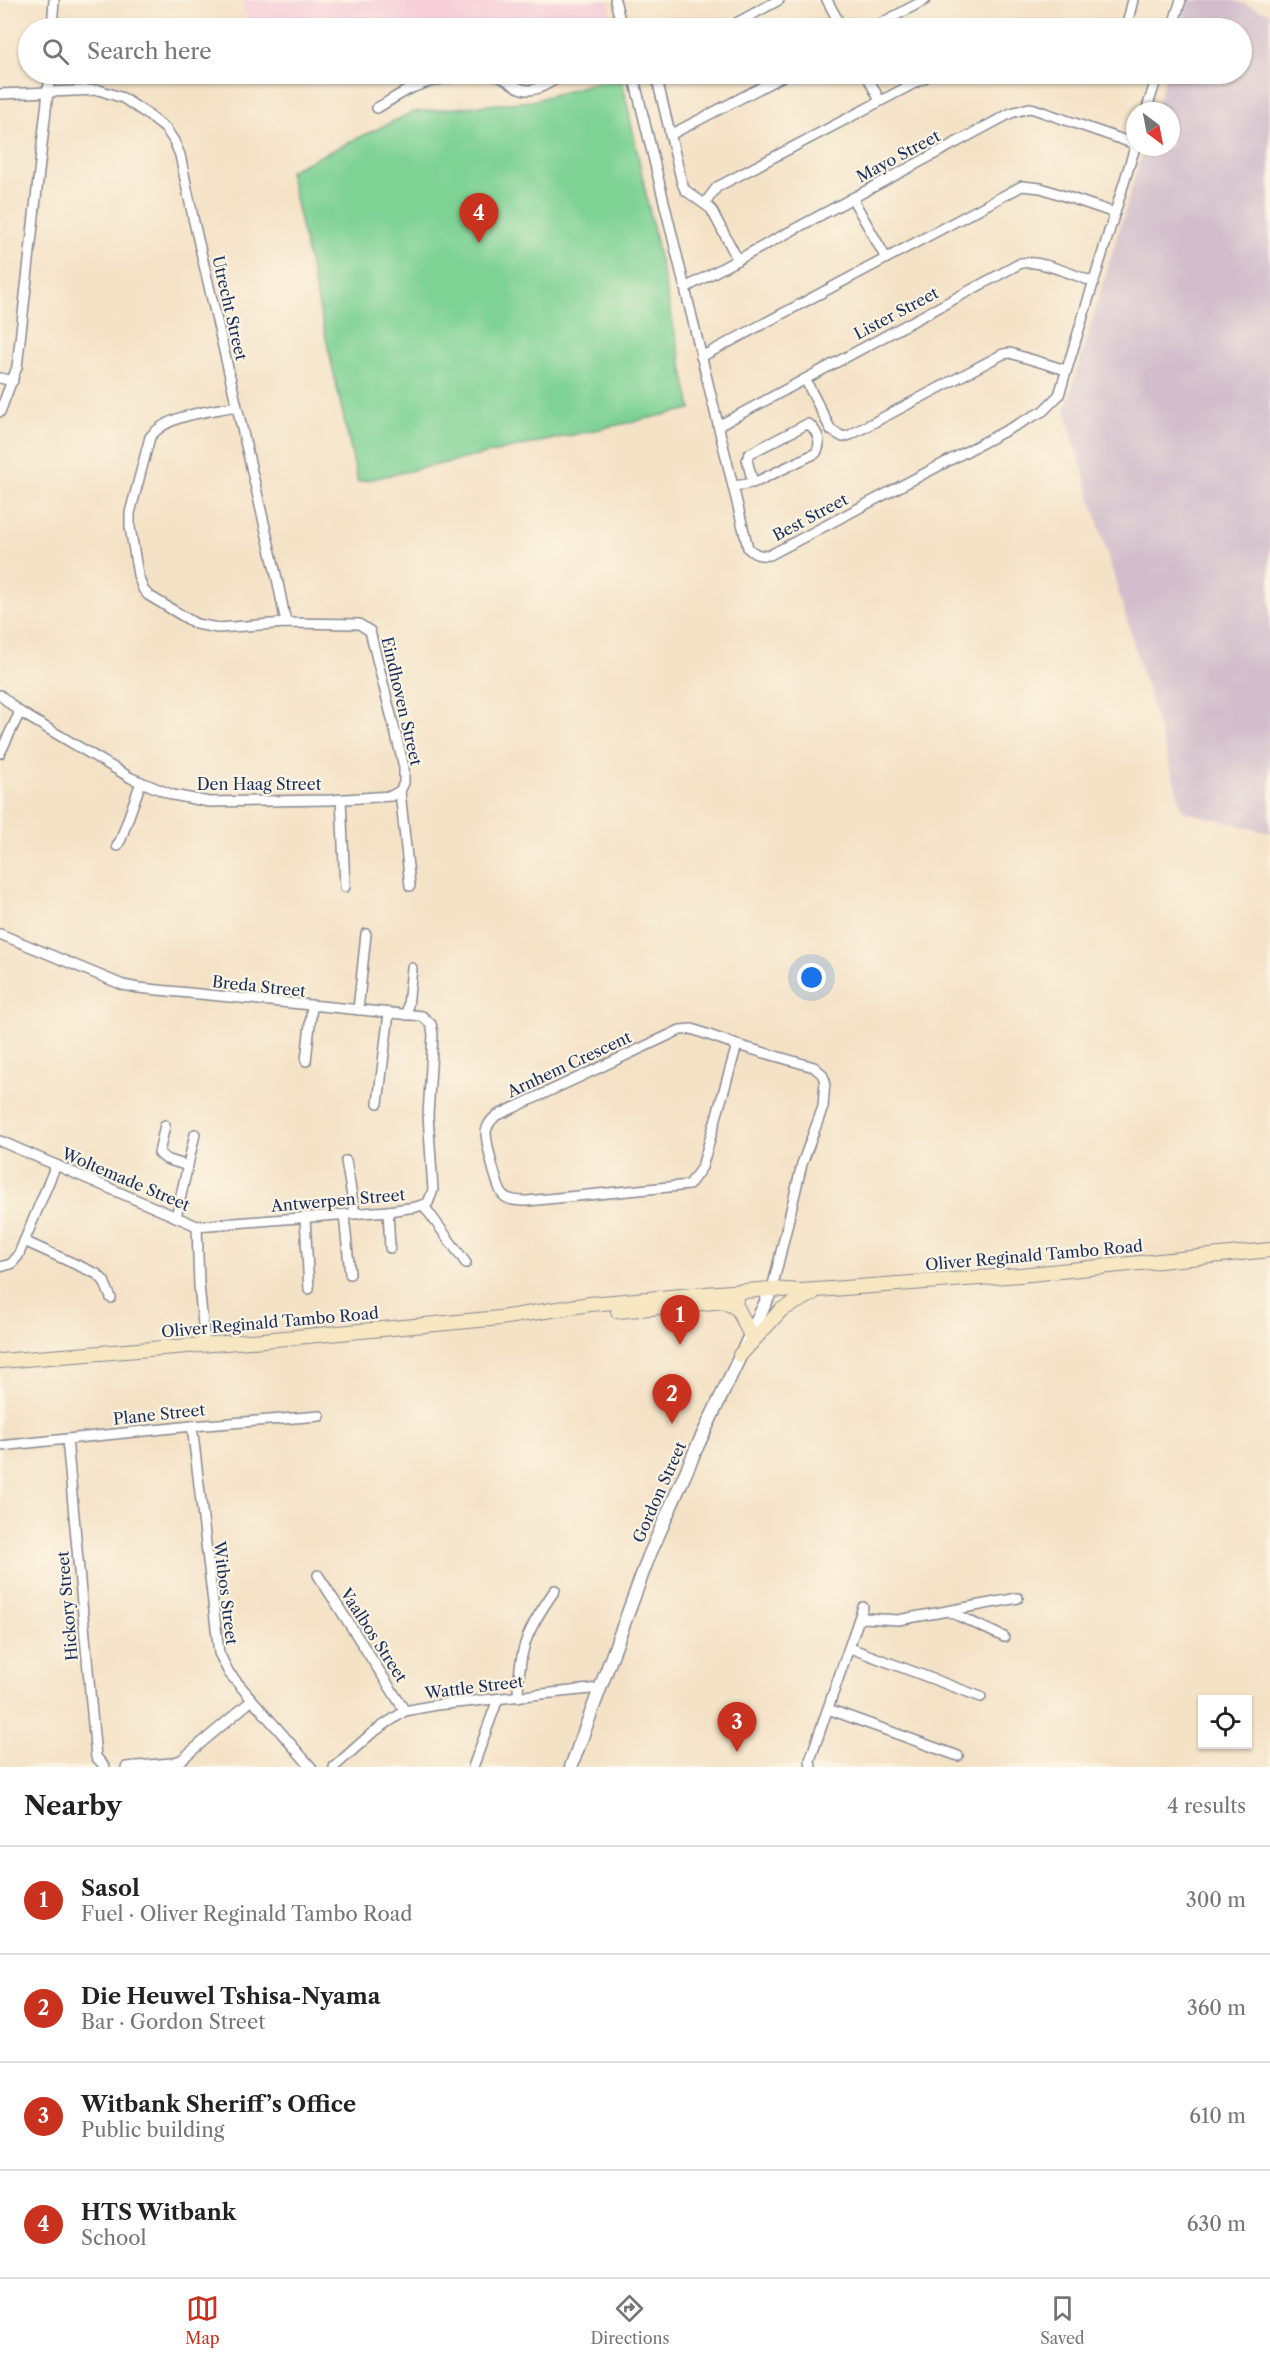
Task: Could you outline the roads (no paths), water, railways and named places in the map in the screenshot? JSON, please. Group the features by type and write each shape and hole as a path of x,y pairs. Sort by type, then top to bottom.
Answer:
{"main road":[{"name":"Oliver Reginald Tambo Road","path":"0,1361 276,1339 543,1313 590,1304 1020,1275 1270,1250"},
{"path":"740,1355 770,1319 781,1310 800,1298 831,1289"},
{"name":"Oliver Reginald Tambo Road","path":"543,1313 590,1313 723,1301 770,1293"},
{"path":"723,1301 738,1309 750,1334"}],"street":[{"path":"53,18 54,0"},
{"path":"615,0 620,18"},
{"path":"746,18 779,0"},
{"path":"827,0 837,18"},
{"path":"891,18 925,0"},
{"path":"1128,18 1133,0"},
{"path":"1175,18 1181,0"},
{"path":"0,412 17,367 49,84"},
{"path":"377,108 415,87 428,84"},
{"path":"512,84 527,90 536,90 546,84"},
{"name":"Best Street","path":"635,84 732,486 748,548 754,554 770,555 1042,411 1059,395 1066,370"},
{"path":"658,84 685,190 706,204 738,260"},
{"path":"670,135 768,84"},
{"path":"871,84 880,101"},
{"path":"706,204 717,187 913,84"},
{"path":"1149,102 1155,84"},
{"name":"Utrecht Street","path":"0,94 99,90 123,98 166,129 174,141 180,155 286,623"},
{"name":"Mayo Street","path":"685,288 1011,113 1035,109 1126,143"},
{"path":"805,379 831,430 843,437 1003,354 1010,353 1066,370 1132,156"},
{"path":"701,357 1022,186 1041,188 1115,213"},
{"path":"852,198 886,258"},
{"name":"Lister Street","path":"718,426 1021,263 1033,262 1094,282"},
{"path":"0,378 13,381"},
{"name":"Eindhoven Street","path":"236,406 168,422 150,437 130,513 130,527 138,574 143,589 148,595 196,624 218,628 286,623 359,624 370,631 404,767 404,783 400,791 410,886"},
{"path":"732,486 753,483 816,453 820,447 819,441 810,425 807,424 749,453 747,460 753,483"},
{"name":"Den Haag Street","path":"0,695 20,712 141,782 173,795 209,802 341,799 391,796 400,791"},
{"path":"0,753 20,712"},
{"path":"117,846 141,782"},
{"path":"341,799 345,887"},
{"name":"Breda Street","path":"0,934 123,985 426,1018 433,1029 428,1115"},
{"path":"358,1010 366,934"},
{"path":"407,1015 412,968"},
{"path":"306,1061 312,1006"},
{"path":"378,1103 389,1013"},
{"name":"Arnhem Crescent","path":"737,1046 702,1167 694,1180 683,1187 527,1201 511,1200 504,1196 496,1181 486,1133 496,1116 680,1030 692,1029 737,1046 804,1063 814,1067 822,1074"},
{"name":"Gordon Street","path":"571,1767 649,1556 770,1293 802,1164 823,1107 825,1081 822,1074"},
{"name":"Antwerpen Street","path":"197,1226 344,1215 424,1206 431,1198 433,1190 428,1115"},
{"path":"165,1125 159,1153 166,1159 188,1166"},
{"path":"176,1217 195,1134"},
{"name":"Woltemade Street","path":"0,1141 197,1226 199,1285 205,1344"},
{"path":"346,1161 355,1214"},
{"path":"0,1267 15,1261 57,1165"},
{"path":"424,1206 466,1263"},
{"path":"388,1211 390,1248"},
{"path":"344,1215 350,1274"},
{"path":"305,1218 309,1289"},
{"path":"24,1241 97,1274 104,1281 111,1298"},
{"name":"Plane Street","path":"0,1446 192,1426 320,1416"},
{"name":"Witbos Street","path":"192,1426 201,1521 219,1653 229,1673 251,1701 311,1767"},
{"name":"Hickory Street","path":"67,1439 96,1757 105,1767"},
{"name":"Vaalbos Street","path":"318,1575 405,1711"},
{"path":"518,1697 522,1650 535,1620 555,1590"},
{"path":"859,1619 898,1620 1018,1598"},
{"path":"811,1767 810,1760 863,1607"},
{"path":"948,1611 1004,1637"},
{"path":"849,1648 981,1697"},
{"name":"Wattle Street","path":"334,1767 372,1732 405,1711 436,1705 600,1688"},
{"path":"473,1767 498,1699"},
{"path":"126,1767 181,1761 251,1701"},
{"path":"828,1709 958,1756"}],"place":[{"name":"HTS Witbank","path":"479,243"},
{"name":"Sasol","path":"680,1345"},
{"name":"Die Heuwel Tshisa-Nyama","path":"672,1424"},
{"name":"Witbank Sheriff’s Office","path":"737,1752"}]}
